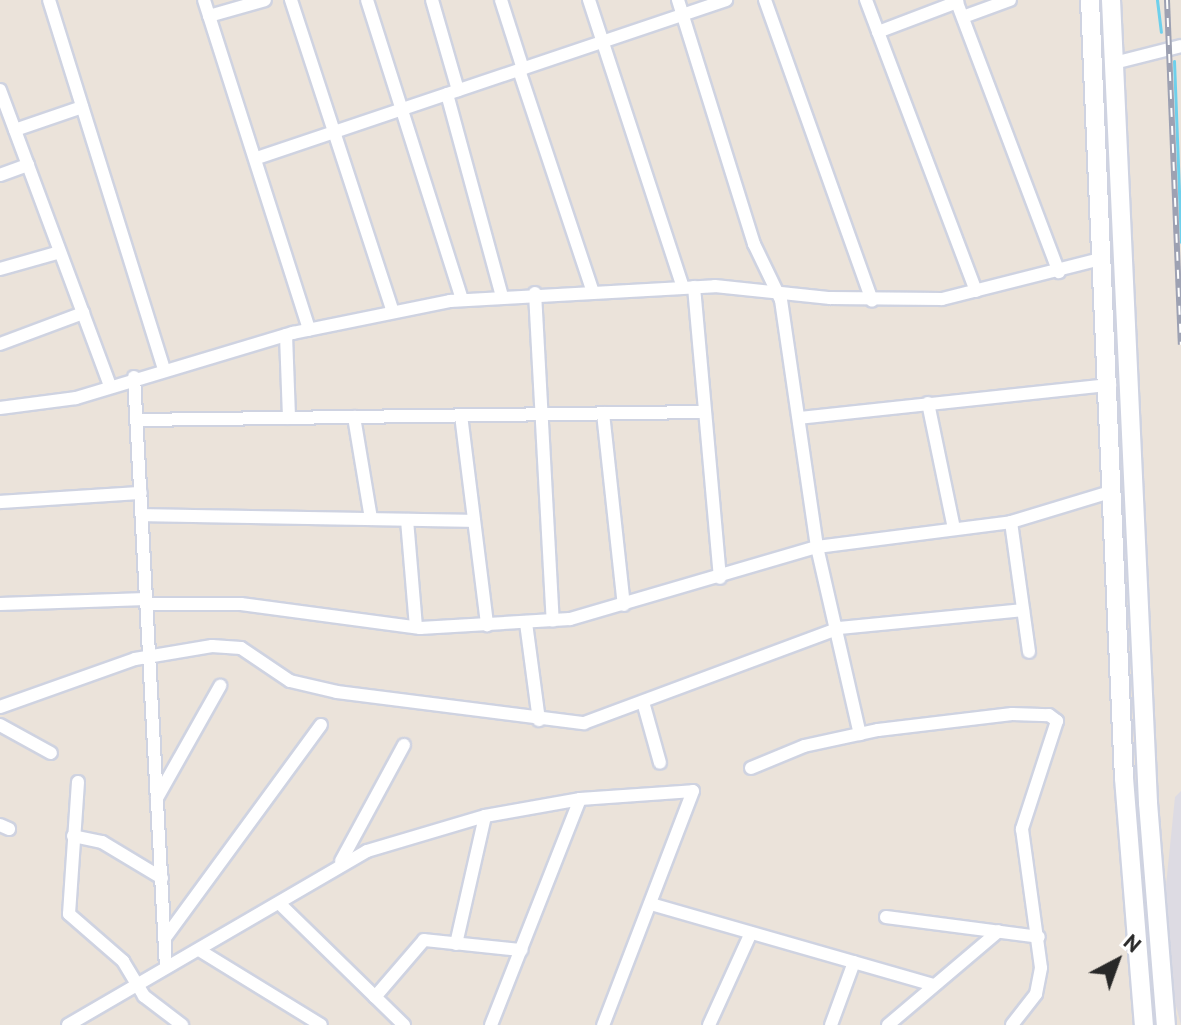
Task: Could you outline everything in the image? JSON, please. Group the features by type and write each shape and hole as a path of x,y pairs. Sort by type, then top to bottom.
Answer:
{"main road":[{"path":"1090,0 1110,385 1125,793 1144,1025"},
{"path":"1111,0 1147,789 1166,1025"},
{"path":"1096,124 1116,121"}],"street":[{"path":"49,0 164,370"},
{"path":"204,0 257,158 309,330"},
{"path":"209,16 265,0"},
{"path":"291,0 393,312"},
{"path":"367,0 462,299"},
{"path":"432,0 502,296"},
{"path":"501,0 592,290"},
{"path":"589,0 689,287 720,578"},
{"path":"678,0 754,244 776,291 799,418 817,547 840,628 860,734"},
{"path":"257,158 726,0"},
{"path":"765,0 872,300"},
{"path":"866,0 976,291"},
{"path":"963,17 1010,0"},
{"path":"878,32 957,1 1059,272"},
{"path":"1114,63 1181,46"},
{"path":"1,97 110,386"},
{"path":"15,130 82,107"},
{"path":"0,175 28,165"},
{"path":"0,269 60,252"},
{"path":"0,408 76,398 134,377 286,335 462,299 689,287 872,300 976,291 1104,258"},
{"path":"535,293 553,621"},
{"path":"0,344 83,313"},
{"path":"286,335 289,418"},
{"path":"134,377 166,967"},
{"path":"799,418 1110,385"},
{"path":"928,403 954,528"},
{"path":"137,420 702,412"},
{"path":"603,413 624,605"},
{"path":"461,415 487,625"},
{"path":"354,417 371,519"},
{"path":"0,604 241,604 416,627 553,621 624,605 817,547 1011,522 1113,491"},
{"path":"0,502 141,493"},
{"path":"142,515 474,521"},
{"path":"407,520 416,627"},
{"path":"1011,522 1029,652"},
{"path":"0,707 179,648 241,648 290,681 326,689 465,703 539,720 584,723 840,628 1023,610"},
{"path":"526,623 539,720"},
{"path":"157,798 220,686"},
{"path":"643,702 660,763"},
{"path":"751,768 804,746 860,734 1012,714 1049,715 1057,721 1022,829 1039,937 1036,994 1012,1025"},
{"path":"0,725 51,753"},
{"path":"165,938 321,725"},
{"path":"341,861 404,745"},
{"path":"78,782 69,914 123,961 136,984 182,1025"},
{"path":"75,1024 136,984 281,905 341,861 485,816 580,799 693,791 603,1025"},
{"path":"492,1025 580,799"},
{"path":"456,944 485,816"},
{"path":"73,836 102,842 162,878"},
{"path":"651,904 934,985"},
{"path":"281,905 404,1025"},
{"path":"886,917 1039,937"},
{"path":"888,1025 999,931"},
{"path":"709,1025 751,933"},
{"path":"375,997 424,940 521,950"},
{"path":"199,950 321,1025"},
{"path":"831,1025 854,962"}],"shaded area":[{"path":"1181,791 1181,1025 1160,944 1175,797"}],"waterway":[{"path":"1157,0 1161,32"},
{"path":"1174,61 1181,242"}],"railway":[{"path":"1167,0 1181,345"}]}
